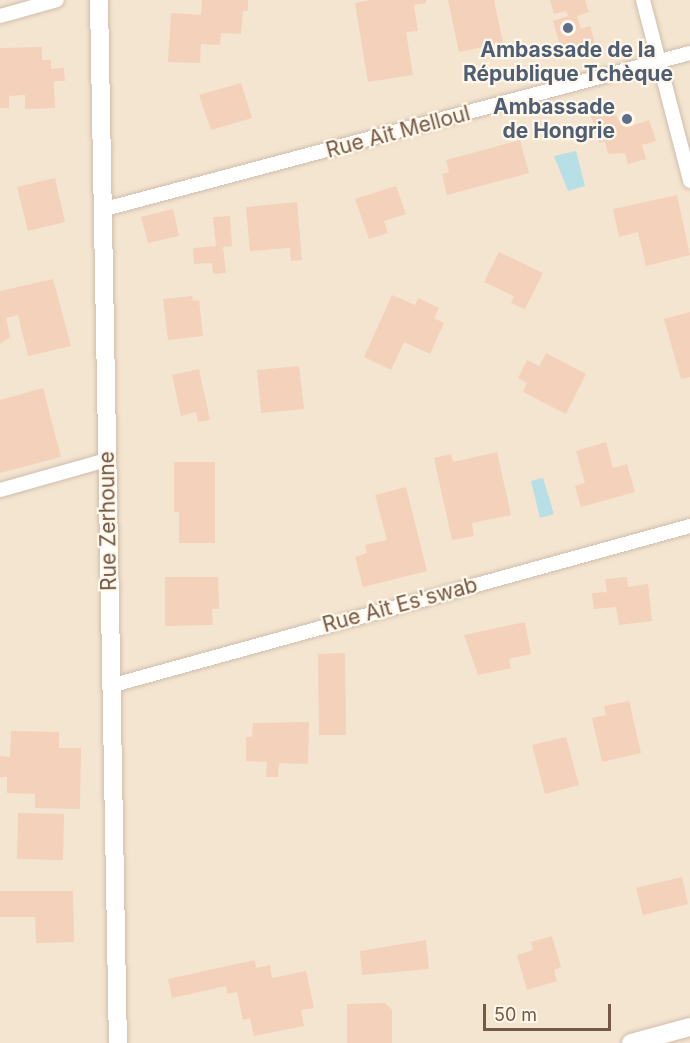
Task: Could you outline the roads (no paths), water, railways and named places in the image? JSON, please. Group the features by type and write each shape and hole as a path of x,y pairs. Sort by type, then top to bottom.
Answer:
{"street":[{"path":"0,16 57,0"},
{"name":"Rue Zerhoune","path":"99,0 105,209 110,686 118,1043"},
{"path":"643,0 690,181"},
{"name":"Rue Ait Melloul","path":"105,209 690,52"},
{"path":"0,490 107,460"},
{"name":"Rue Ait Es'swab","path":"110,686 690,526"},
{"path":"631,1043 690,1027"}],"water":[{"path":"576,151 585,186 568,191 554,156"},
{"path":"543,478 554,514 540,518 531,481"}],"place":[{"name":"Ambassade de la République Tchèque","path":"568,28"},
{"name":"Ambassade de Hongrie","path":"627,119"}]}
